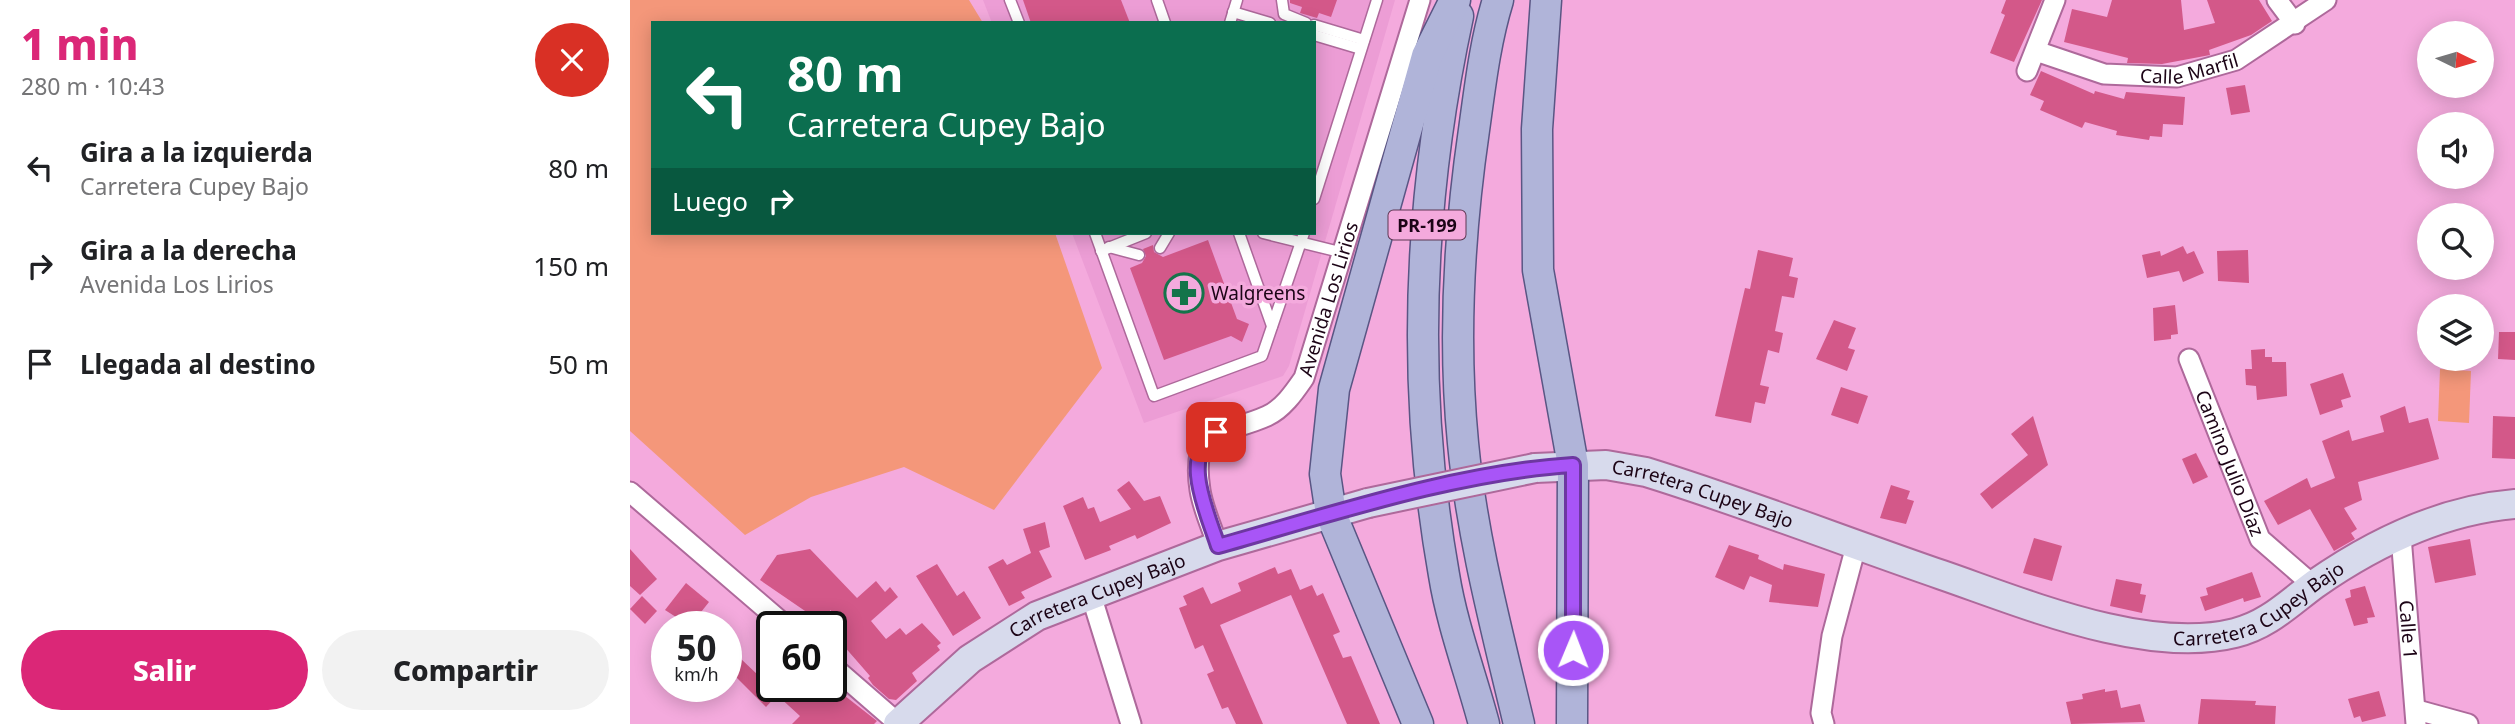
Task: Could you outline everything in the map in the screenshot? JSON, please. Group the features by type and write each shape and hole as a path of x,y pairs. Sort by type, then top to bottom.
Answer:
{"main road":[{"path":"1418,724 1331,514 1325,474 1334,389 1427,56 1455,0"},
{"name":"PR-199","path":"1461,0 1442,90 1425,243 1421,338 1427,452 1444,578 1484,724"},
{"name":"PR-199","path":"1499,0 1470,159 1459,273 1460,354 1463,443 1482,570 1519,724"},
{"path":"1546,0 1537,129 1538,270 1573,465 1572,724"}],"street":[{"name":"Avenida Los Lirios","path":"1218,546 1201,492 1198,465 1200,449 1216,432 1269,415 1290,398 1304,378 1420,0"},
{"path":"2027,71 2055,0"},
{"path":"2277,0 2295,24"},
{"name":"Calle Marfil","path":"2036,51 2104,74 2177,77 2236,60 2295,24 2326,0"},
{"name":"Camino Julio Díaz","path":"2189,359 2260,539 2314,586"},
{"name":"Carretera Cupey Bajo","path":"899,724 970,659 1037,616 1218,546 1368,503 1535,468 1606,465 1646,472 1717,494 1856,546 2028,605 2165,640 2203,640 2238,633 2267,621 2359,555 2444,518 2515,504"},
{"path":"630,492 769,611"},
{"name":"Calle 1","path":"2401,536 2417,717"},
{"path":"1824,724 1822,713 1832,636 1856,546"},
{"path":"1091,595 1131,724"},
{"path":"847,679 899,724"},
{"path":"2417,717 2468,724"}],"lane":[{"path":"1010,0 1018,21"},
{"path":"1237,0 1232,18 1255,21"},
{"path":"1282,0 1284,14 1301,21"},
{"path":"1318,175 1377,0"},
{"path":"1160,2 1165,21"},
{"path":"1316,26 1363,44"},
{"path":"1316,36 1363,44"},
{"path":"1096,235 1105,249 1154,396 1262,356 1302,237"},
{"path":"1105,249 1141,235"},
{"path":"1160,248 1168,235"},
{"path":"1240,235 1272,326"},
{"path":"1282,235 1302,237 1344,253"},
{"path":"1105,249 1139,255"}],"shaded area":[{"path":"630,0 969,0 982,21 651,21 651,235 1056,235 1102,368 994,510 904,467 811,497 745,535 630,431"},
{"path":"983,0 1395,0 1289,366 1283,376 1144,423 1073,235 1316,235 1316,21 991,21"},
{"path":"2440,371 2471,371 2469,423 2438,421"}],"building":[{"path":"1023,0 1121,0 1129,21 1030,21"},
{"path":"1290,0 1337,0 1331,17 1319,13 1317,18 1300,13 1302,7 1290,3"},
{"path":"2006,0 2042,0 2014,62 1990,53 2005,15 2001,13"},
{"path":"2112,0 2181,0 2184,30 2215,23 2207,0 2259,0 2272,21 2251,35 2209,50 2210,55 2162,64 2127,63 2128,58 2064,42 2072,9 2107,17"},
{"path":"2041,71 2094,94 2095,91 2124,99 2126,92 2185,97 2183,125 2163,124 2162,137 2150,136 2149,140 2116,135 2117,131 2085,122 2082,128 2040,110 2044,101 2030,95"},
{"path":"2245,85 2250,112 2231,115 2226,88"},
{"name":"Walgreens","path":"1208,240 1237,319 1249,324 1242,342 1231,336 1164,360 1130,268 1142,263 1146,256 1143,249 1153,245 1154,252 1163,257"},
{"path":"2183,246 2187,254 2194,251 2204,273 2183,282 2179,271 2147,278 2142,255 2160,251 2161,256"},
{"path":"1758,250 1793,258 1789,276 1798,278 1794,298 1782,296 1775,331 1783,333 1779,353 1768,350 1760,385 1769,387 1765,404 1755,402 1751,423 1715,416 1745,288 1750,289"},
{"path":"2248,250 2249,283 2218,281 2217,251"},
{"path":"2175,305 2178,334 2171,335 2171,339 2154,341 2153,308"},
{"path":"1834,320 1856,328 1848,348 1855,350 1847,371 1816,359"},
{"path":"2499,332 2515,332 2515,360 2498,359"},
{"path":"2265,349 2265,357 2272,357 2272,362 2286,362 2287,396 2257,400 2256,386 2246,385 2245,369 2252,369 2251,350"},
{"path":"2343,373 2351,397 2341,400 2343,407 2320,415 2310,384"},
{"path":"1841,387 1868,396 1858,424 1831,415"},
{"path":"2405,406 2409,423 2428,418 2439,459 2358,482 2362,500 2344,508 2357,529 2351,533 2355,539 2334,551 2310,509 2278,525 2264,501 2307,478 2311,488 2335,478 2322,441 2349,430 2352,441 2384,432 2380,416"},
{"path":"2033,416 2048,465 1992,509 1980,494 2028,455 2011,434"},
{"path":"2493,416 2515,417 2515,459 2492,458"},
{"path":"2196,453 2208,477 2193,484 2182,459"},
{"path":"1129,481 1144,501 1160,496 1171,523 1137,539 1135,535 1109,546 1111,550 1085,560 1063,506 1083,497 1088,509 1094,507 1100,522 1131,509 1117,490"},
{"path":"1891,485 1910,491 1907,499 1914,501 1906,524 1880,518"},
{"path":"1045,522 1050,547 1039,551 1052,577 1021,592 1025,598 1009,606 988,567 1003,559 1007,565 1031,553 1023,529"},
{"path":"2034,538 2062,546 2052,581 2023,573"},
{"path":"2470,539 2476,575 2435,583 2428,547"},
{"path":"1729,545 1759,555 1758,559 1783,570 1784,564 1825,574 1818,607 1769,602 1772,585 1750,576 1744,590 1715,577"},
{"path":"630,549 657,579 640,595 630,586"},
{"path":"810,549 857,598 876,581 885,592 890,587 898,597 871,621 886,639 900,628 906,635 922,623 941,643 937,646 940,650 912,673 917,681 896,700 889,699 873,685 868,678 870,676 847,650 847,611 805,611 760,580 777,555"},
{"path":"937,564 957,596 964,591 981,618 953,636 916,576"},
{"path":"1275,567 1278,574 1291,569 1300,590 1312,585 1317,596 1323,593 1340,632 1333,635 1343,658 1351,656 1380,724 1347,724 1291,595 1220,625 1263,724 1236,724 1228,707 1222,709 1207,674 1214,671 1203,645 1195,649 1179,608 1187,605 1183,596 1203,587 1211,604 1241,591 1238,583"},
{"path":"2252,572 2261,597 2244,602 2243,598 2205,611 2200,597 2208,595 2206,588"},
{"path":"2116,579 2142,584 2140,594 2146,595 2142,613 2110,606"},
{"path":"686,583 709,602 702,611 665,610"},
{"path":"2365,586 2375,617 2367,618 2368,623 2354,626 2345,599 2351,597 2350,590"},
{"path":"642,596 657,611 651,611 651,618 645,624 630,609"},
{"path":"742,660 756,673 756,697 742,683"},
{"path":"2105,689 2105,692 2117,690 2121,708 2140,704 2145,722 2071,724 2066,702 2083,699 2082,694"},
{"path":"2379,691 2386,716 2362,722 2360,716 2354,718 2348,699"},
{"path":"847,698 877,721 874,724 792,724 800,716 785,702 847,702"},
{"path":"2201,699 2256,701 2255,705 2276,706 2275,724 2198,724"}],"place":[{"name":"Walgreens","path":"1184,293"}],"route":[{"path":"1216,432 1200,449 1198,465 1201,492 1218,546 1368,503 1535,468 1573,465 1573,650"}]}
